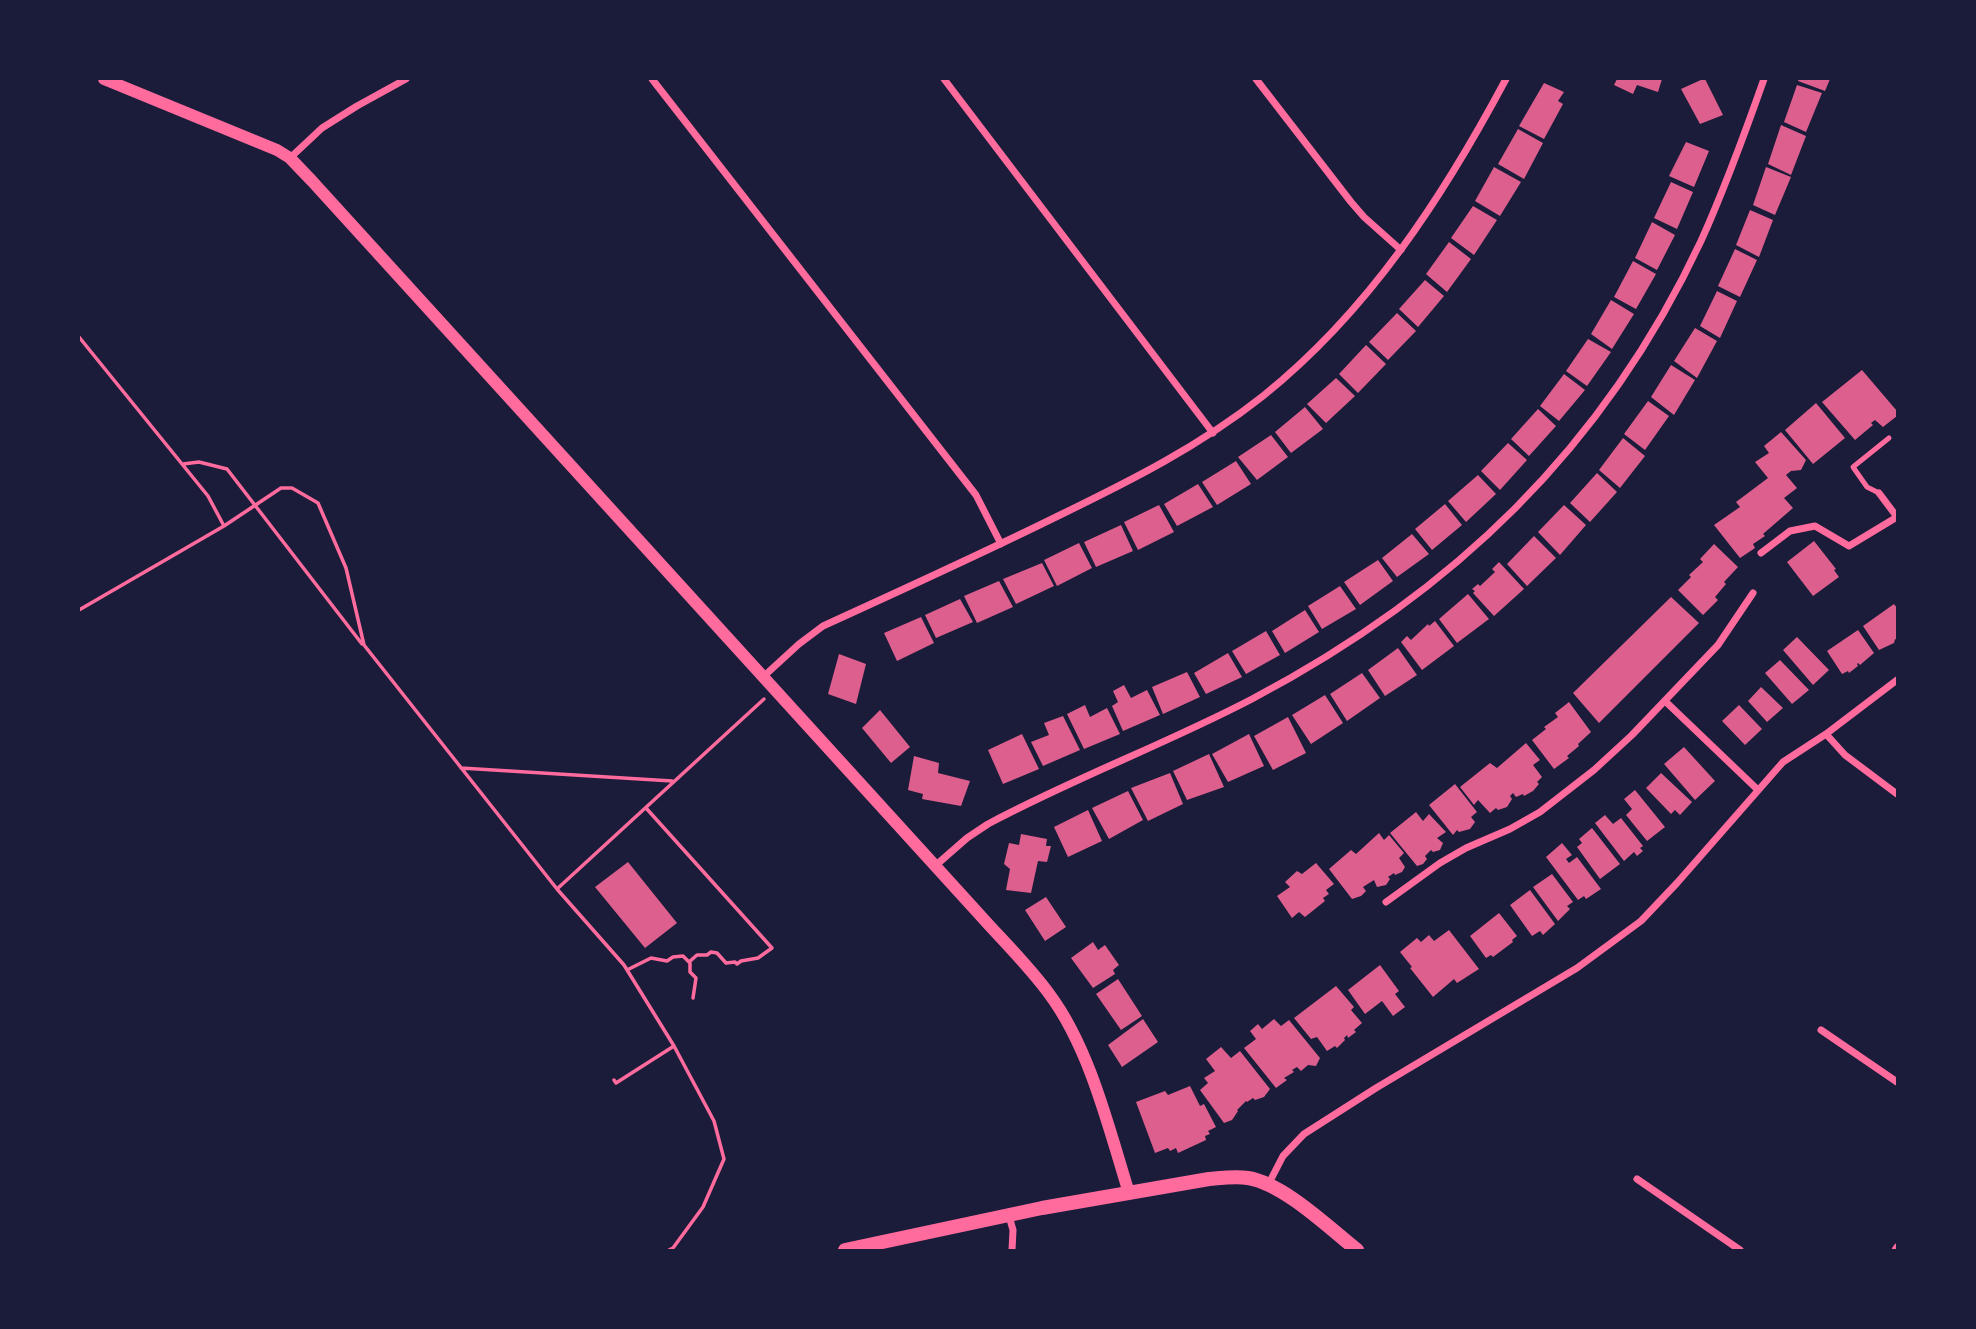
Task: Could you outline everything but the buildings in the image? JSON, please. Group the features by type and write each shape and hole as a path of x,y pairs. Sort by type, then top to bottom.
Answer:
{"main road":[{"path":"845,1250 1129,1193 1224,1178 1248,1178 1268,1185 1298,1204 1357,1250"}],"street":[{"path":"104,79 248,137 290,159 1050,995 1075,1038 1129,1193"},
{"path":"290,159 322,128 407,79"},
{"path":"652,79 976,495 1001,544"},
{"path":"944,79 1213,433"},
{"path":"1256,79 1351,202 1401,250"},
{"path":"763,677 799,644 824,626 1001,544 1159,466 1213,433 1263,396 1301,363 1365,295 1401,250 1448,182 1506,79"},
{"path":"935,866 988,824 1203,723 1330,654 1404,605 1448,571 1498,526 1549,473 1592,422 1653,333 1714,212 1764,79"},
{"path":"1760,553 1790,531 1815,526 1849,546 1897,517 1879,494"},
{"path":"1386,902 1457,853 1540,812 1614,753 1718,645 1753,593"},
{"path":"1268,1185 1283,1156 1304,1134 1577,968 1641,921 1783,762 1897,681"},
{"path":"1665,701 1758,790"},
{"path":"1826,734 1845,755 1897,794"},
{"path":"1821,1030 1897,1082"},
{"path":"1637,1179 1740,1250"},
{"path":"1009,1216 1013,1230 1012,1250"}],"lane":[{"path":"1879,494 1867,487 1853,467 1888,438"}],"path":[{"path":"79,337 208,496 225,526"},
{"path":"183,464 199,462 227,469 557,889 627,970 674,1046 714,1121 724,1159 703,1207 669,1250"},
{"path":"79,610 225,526 281,488 292,488 317,503 346,568 364,645"},
{"path":"557,889 774,689"},
{"path":"461,768 674,782"},
{"path":"646,807 772,948 758,958 737,964 726,963 717,953 710,952 707,955 697,955 689,962"},
{"path":"627,970 651,958 667,961 683,956 689,962 690,972 696,978 693,998"},
{"path":"614,1080 616,1083 674,1046"}]}
